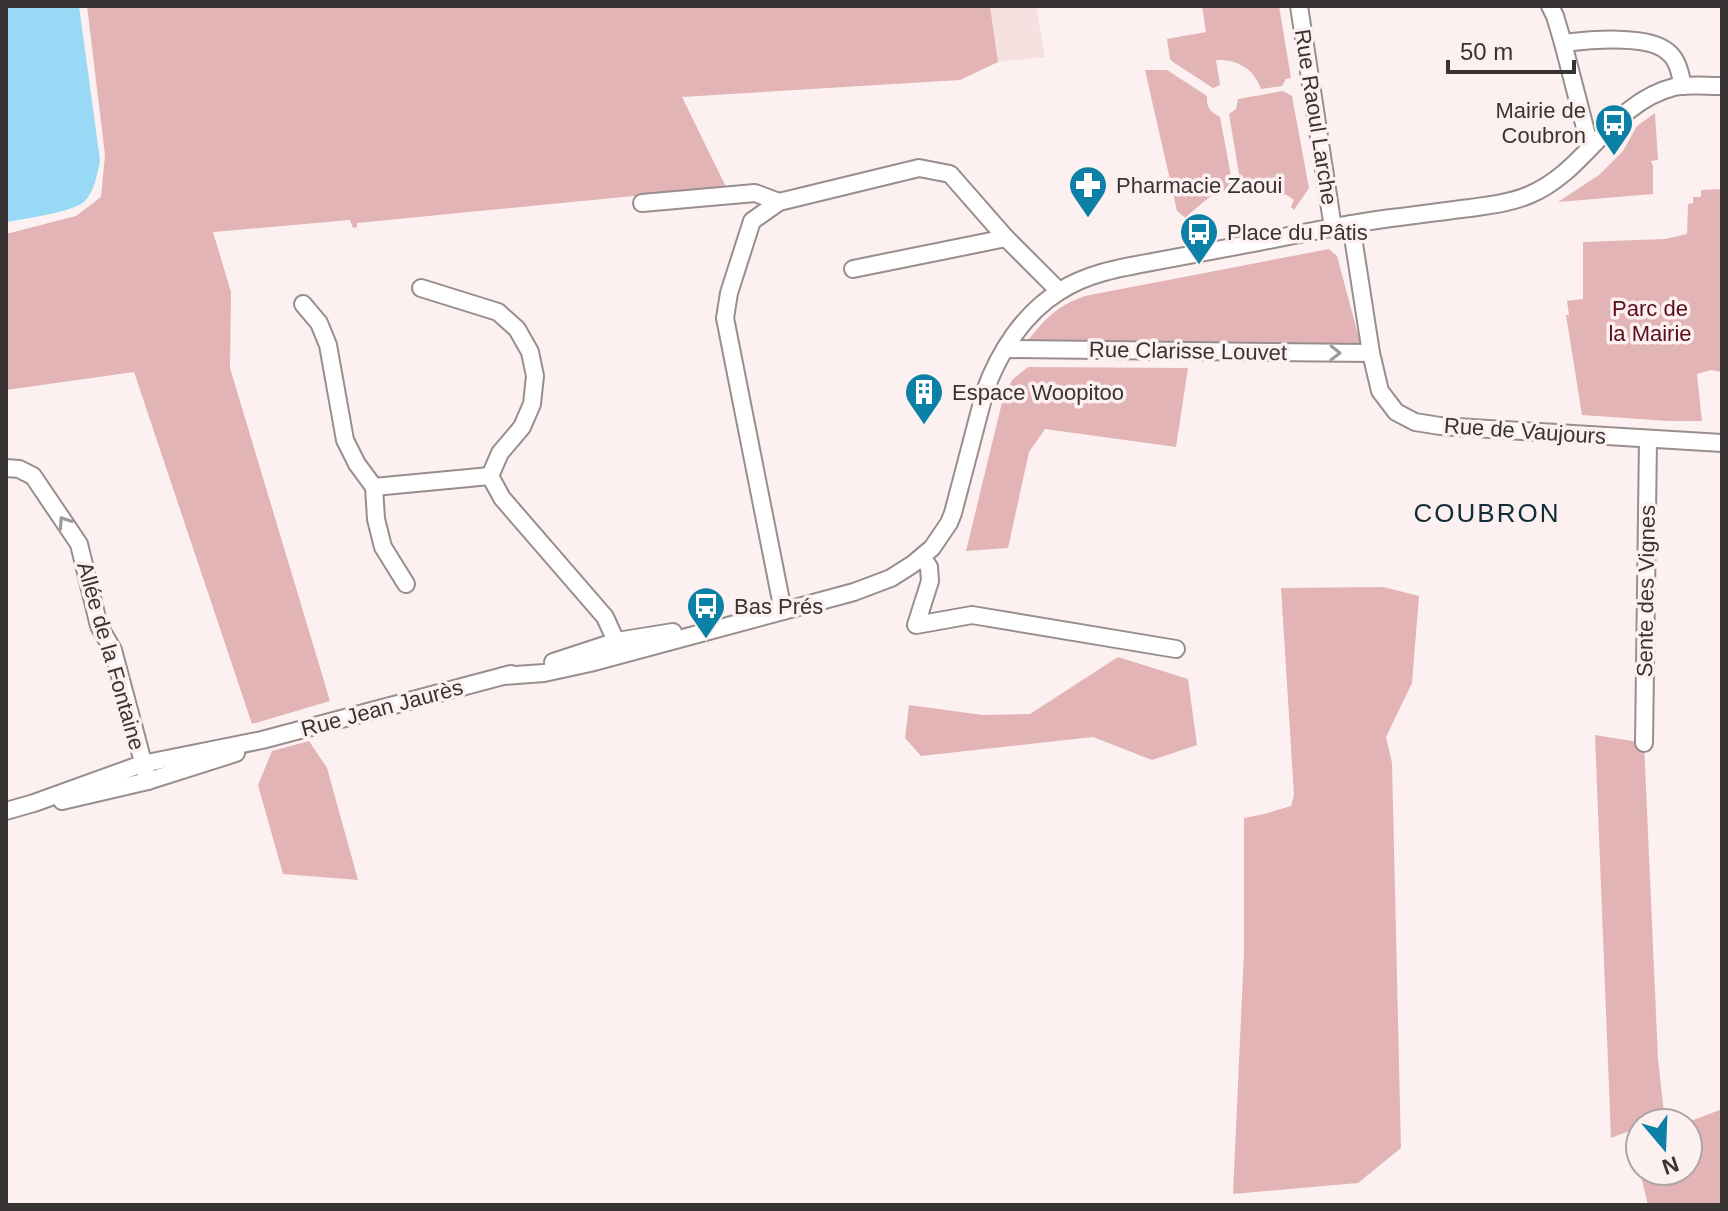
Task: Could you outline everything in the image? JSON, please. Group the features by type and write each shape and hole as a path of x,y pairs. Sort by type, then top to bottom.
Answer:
{"street":[{"name":"Rue Raoul Larche","path":"1299,6 1333,228"},
{"path":"1550,6 1563,43 1590,147"},
{"path":"1563,43 1611,38 1658,45 1675,59 1683,86"},
{"name":"Rue Jean Jaurès","path":"6,811 142,764 262,740 503,676 783,611 881,582 903,571 940,539 953,513 985,391 1005,349 1020,326 1059,291 1117,268 1351,224 1502,204 1527,196 1563,175 1616,120 1638,103 1664,90 1683,86 1722,86"},
{"path":"783,611 725,318 729,293 752,221 779,202 919,168 950,174 1006,238 1059,291"},
{"path":"642,203 755,193 779,202"},
{"name":"Rue de Vaujours","path":"1351,224 1380,391 1396,412 1415,422 1440,426 1722,443"},
{"path":"853,269 1006,238"},
{"path":"421,288 498,312 517,329 530,352 535,376 532,404 522,427 500,453 490,476"},
{"path":"303,304 319,323 328,345 345,440 374,487 376,519 383,547 406,584"},
{"name":"Rue Clarisse Louvet","path":"1005,349 1371,353"},
{"name":"Sente des Vignes","path":"1644,743 1648,439"},
{"name":"Allée de la Fontaine","path":"6,468 19,469 33,476 79,544 99,626 113,650 148,781"},
{"path":"374,487 490,476"},
{"path":"490,476 502,498 605,617 620,648"},
{"path":"922,557 929,567 930,581 916,625 972,615 1176,649"},
{"name":"Rue Jean Jaurès","path":"34,803 66,800 148,781 231,755 262,740"}],"shaded area":[{"path":"990,6 1036,6 1045,57 998,62"}],"green space":[{"path":"87,6 990,6 998,62 960,80 682,97 726,187 357,223 357,227 353,228 350,220 213,232 231,292 230,368 330,701 252,724 134,372 6,390 6,234 76,216 101,197 105,155"},
{"path":"1202,6 1279,6 1291,78 1286,79 1282,86 1261,89 1254,76 1244,67 1231,61 1216,60 1220,85 1213,88 1173,62 1167,39 1206,32"},
{"path":"1145,70 1167,70 1207,96 1209,108 1220,117 1233,187 1212,195 1187,219 1177,211"},
{"path":"1283,91 1292,96 1309,188 1294,210 1291,207 1294,200 1282,193 1263,187 1241,186 1229,114 1236,109 1238,99"},
{"path":"1655,113 1658,160 1651,161 1653,194 1558,202 1599,175 1623,151 1637,126"},
{"name":"Parc de la Mairie","path":"1722,189 1722,372 1711,370 1697,374 1702,421 1582,415 1566,315 1569,315 1567,301 1583,299 1583,242 1665,239 1687,234 1688,204 1693,203 1693,197 1701,197 1701,190"},
{"path":"1329,249 1337,256 1361,346 1028,340 1053,313 1085,296"},
{"path":"1028,367 1188,368 1176,447 1045,429 1029,452 1008,548 966,551 1004,394 1013,379"},
{"path":"1383,587 1419,596 1412,683 1386,737 1392,763 1401,1148 1358,1183 1233,1194 1244,951 1244,818 1291,806 1294,795 1281,588"},
{"path":"1118,657 1188,679 1197,745 1152,760 1093,737 921,756 905,738 909,705 983,715 1030,714"},
{"path":"1595,735 1644,743 1658,1059 1663,1107 1624,1107 1624,1133 1611,1138"},
{"path":"309,741 327,768 358,880 283,874 258,785 272,751"},
{"path":"1722,1109 1722,1205 1648,1205 1644,1187 1704,1187 1704,1116"}],"water":[{"path":"6,6 79,6 100,160 91,192 79,205 6,222"}],"place":[{"name":"Mairie de Coubron","path":"1614,157"},
{"name":"Pharmacie Zaoui","path":"1088,219"},
{"name":"Place du Pâtis","path":"1199,266"},
{"name":"Espace Woopitoo","path":"924,426"},
{"name":"Bas Prés","path":"706,640"}],"district":[{"name":"COUBRON","path":"1487,513"}]}
